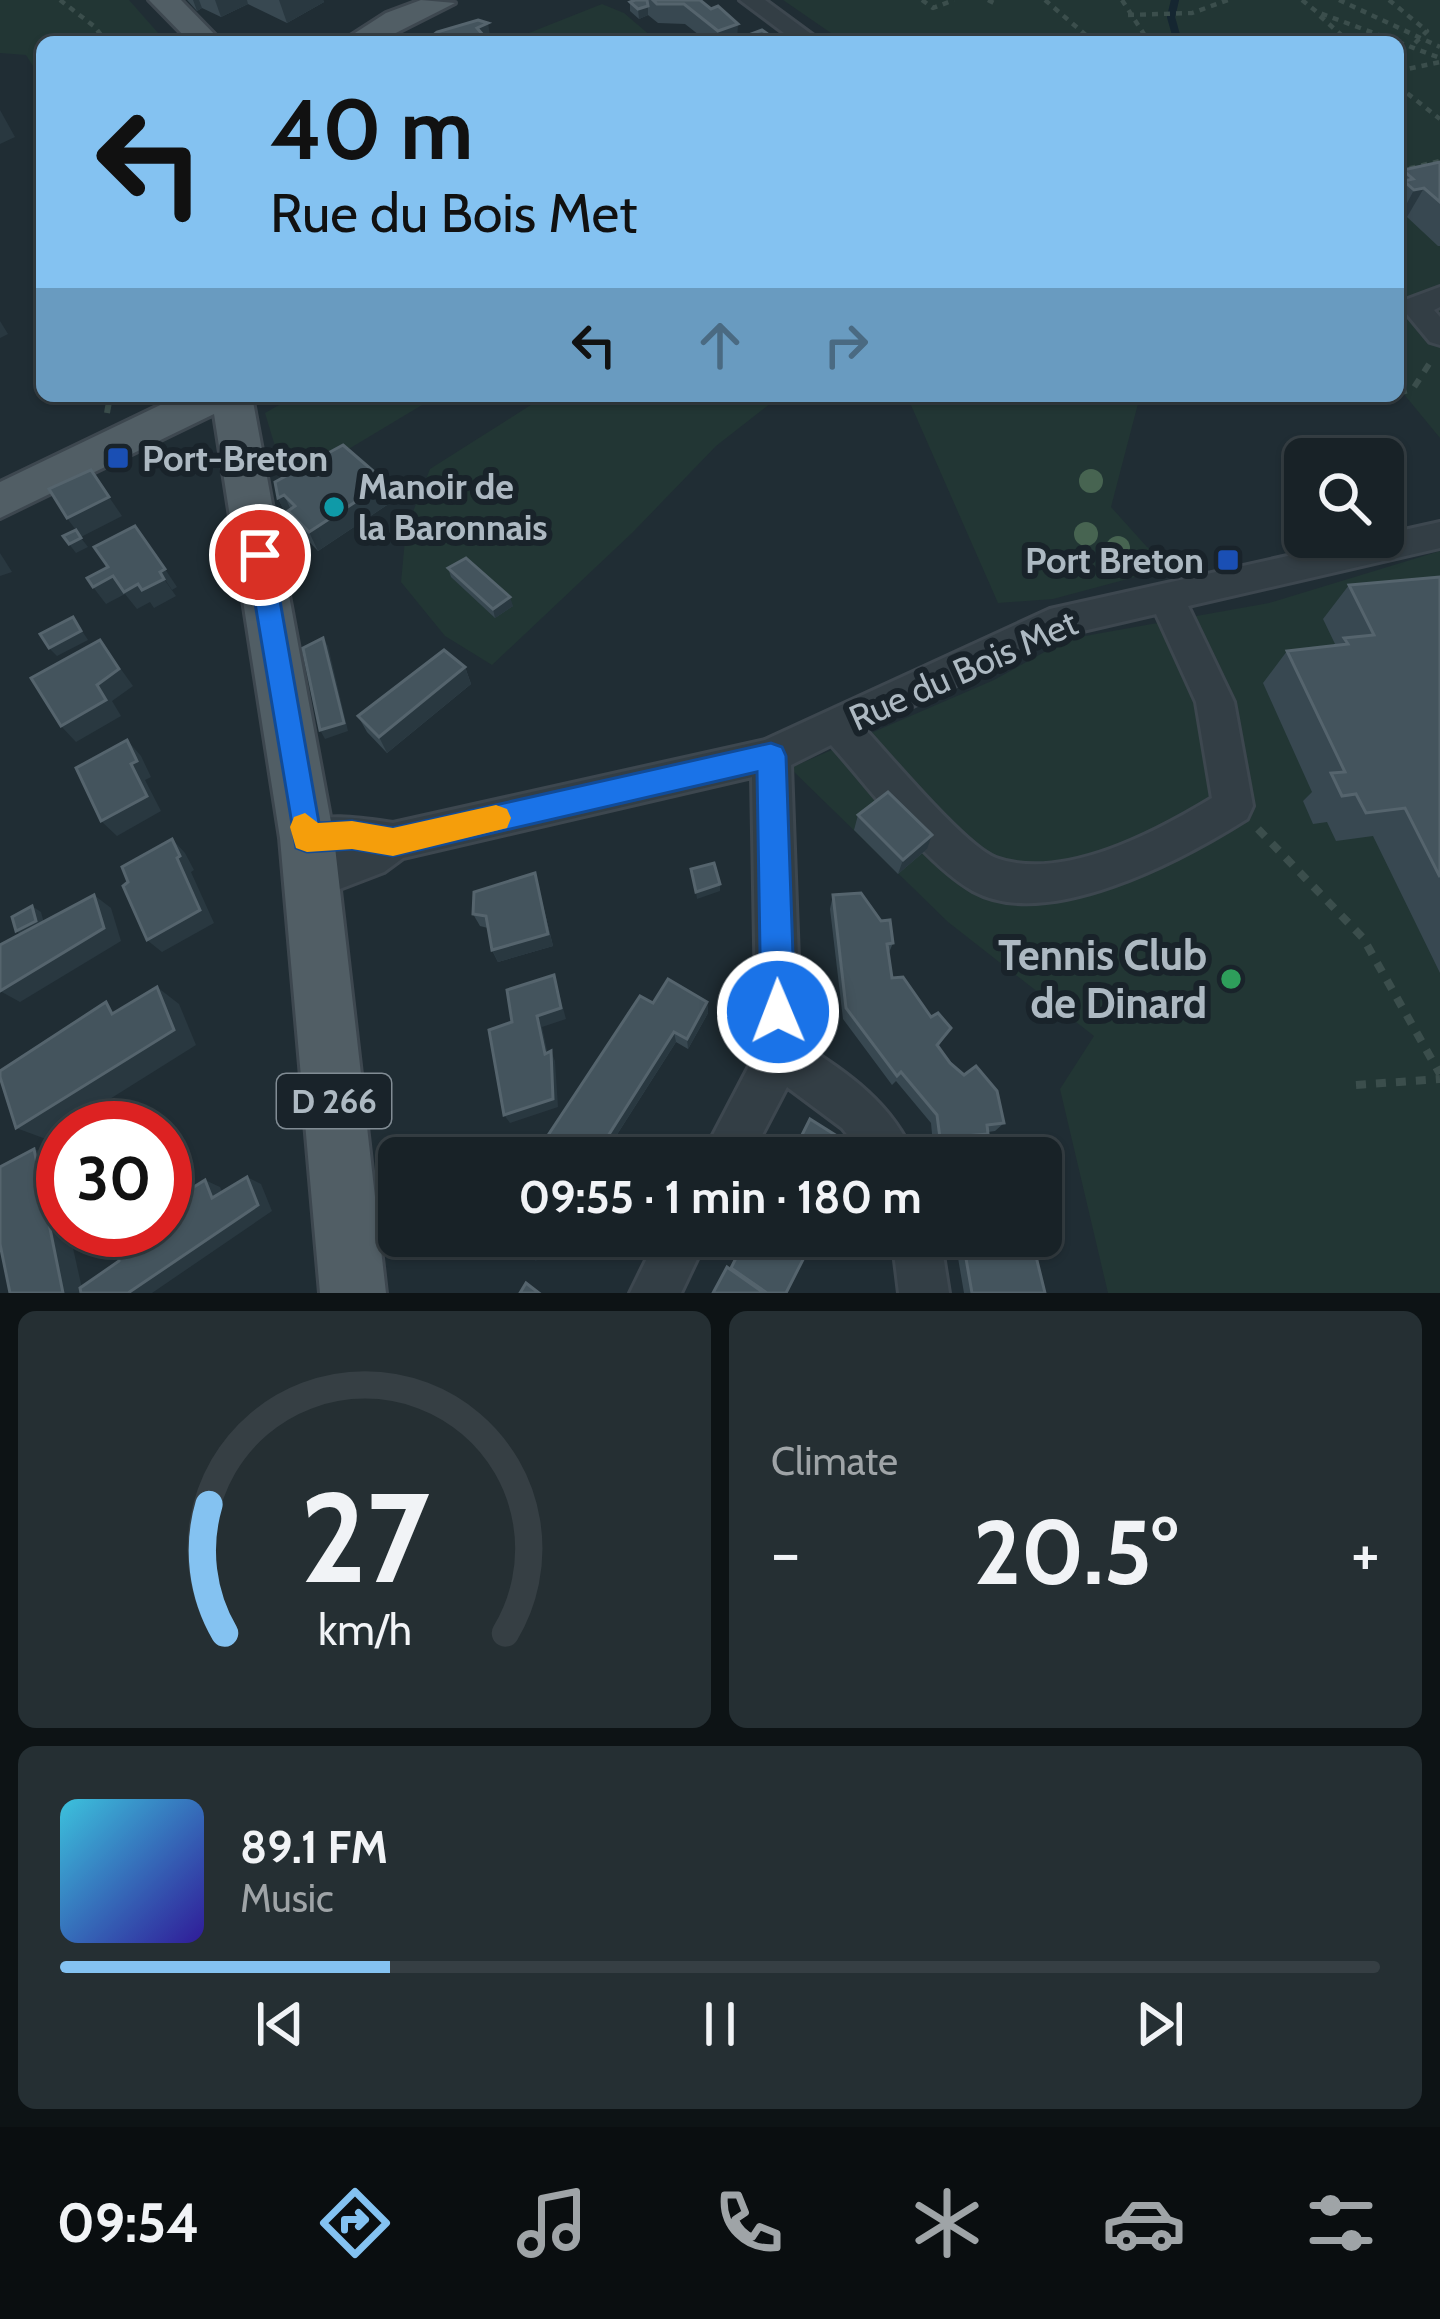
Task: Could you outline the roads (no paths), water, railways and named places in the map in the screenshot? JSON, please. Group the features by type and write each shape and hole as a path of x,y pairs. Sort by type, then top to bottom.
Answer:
{"main road":[{"path":"164,0 201,36"},
{"path":"367,36 442,2"},
{"path":"387,36 442,2"},
{"path":"0,501 203,402"},
{"name":"D 266","path":"233,402 309,859 352,1293"}],"street":[{"path":"752,0 803,36"},
{"path":"1440,296 1415,307 1440,335"},
{"name":"Rue du Bois Met","path":"309,859 370,859 393,842 771,756 1050,624 1440,535"},
{"path":"837,725 930,828 985,877 1055,885 1172,844 1233,806 1216,702 1166,597"},
{"path":"736,1137 779,1055 771,756"},
{"path":"779,1055 844,1099 879,1137"},
{"path":"655,1293 674,1257"},
{"path":"919,1257 924,1293"}],"waterway":[{"path":"1175,0 1171,17 1176,36"}],"place":[{"name":"Port-Breton","path":"118,458"},
{"name":"Manoir de la Baronnais","path":"334,507"},
{"name":"Port Breton","path":"1228,560"},
{"name":"Tennis Club de Dinard","path":"1231,979"}]}
